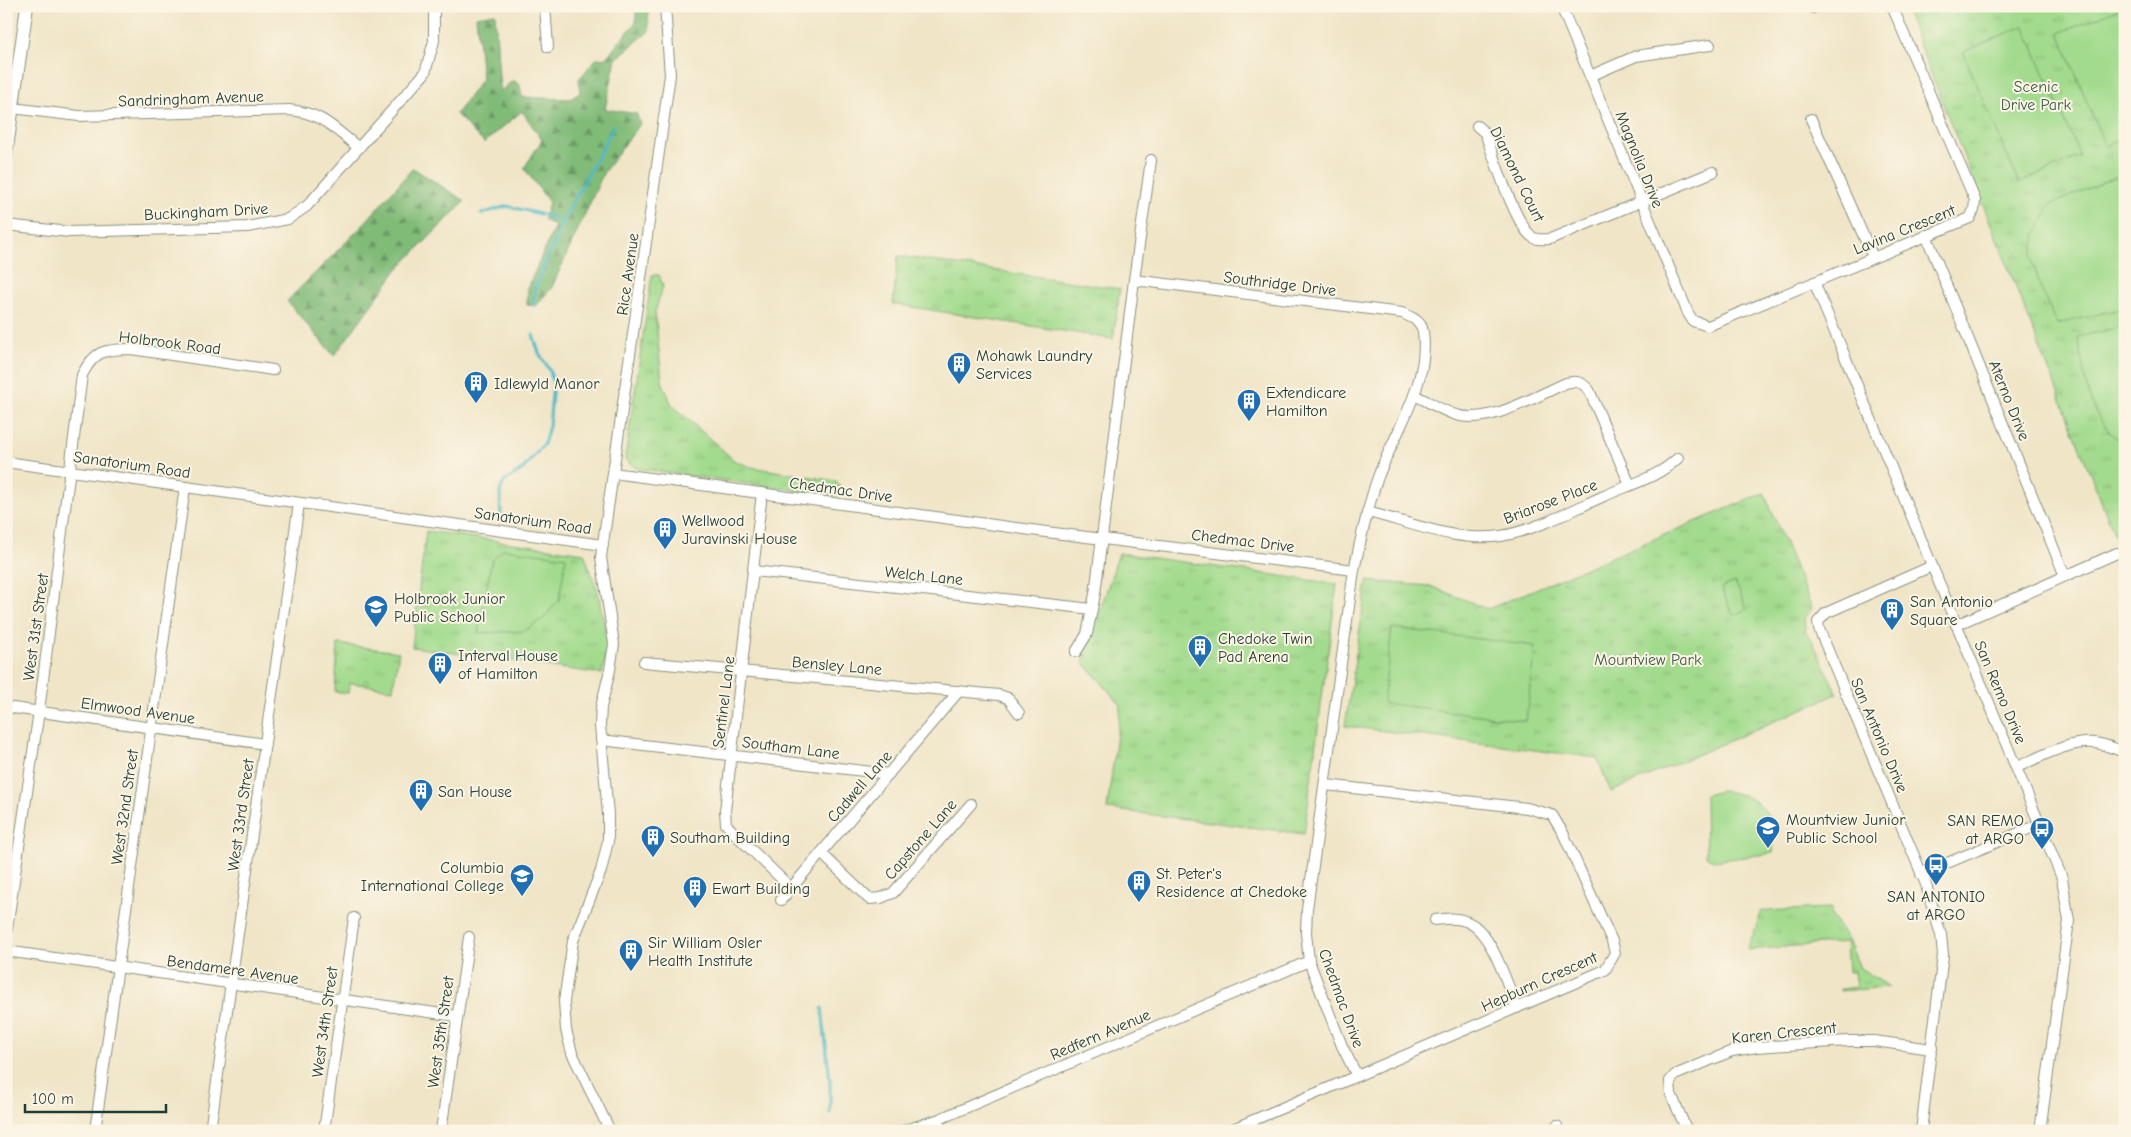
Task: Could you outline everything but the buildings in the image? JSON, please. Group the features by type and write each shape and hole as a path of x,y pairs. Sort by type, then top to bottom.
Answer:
{"street":[{"path":"6,154 27,6"},
{"name":"Buckingham Drive","path":"6,225 69,232 268,225 288,219 307,206 424,73 434,41 434,6"},
{"path":"545,6 548,47"},
{"name":"Rice Avenue","path":"603,544 670,75 665,6"},
{"name":"Magnolia Drive","path":"1561,6 1688,313 1693,321"},
{"name":"Lavina Crescent","path":"1693,321 1708,326 1970,218 1974,210 1975,200 1892,6"},
{"path":"1590,76 1636,56 1710,45"},
{"name":"Sandringham Avenue","path":"12,108 79,116 289,110 308,112 322,118 359,148"},
{"path":"1811,119 1873,257"},
{"name":"Diamond Court","path":"1477,126 1485,133 1520,219 1530,235 1538,240 1550,239 1642,202"},
{"path":"1076,652 1087,634 1103,538 1134,280 1151,160"},
{"path":"1642,202 1713,172"},
{"name":"Aterno Drive","path":"1926,235 2065,576"},
{"name":"Southridge Drive","path":"1134,280 1402,313 1416,319 1424,330 1423,361 1414,395 1379,476 1367,512 1354,570"},
{"name":"San Remo Drive","path":"1814,282 2062,878 2069,921 2040,1131"},
{"name":"Holbrook Road","path":"71,471 82,376 88,363 96,355 111,349 131,349 273,370"},
{"path":"1414,395 1456,415 1469,417 1487,416 1566,383 1573,381 1584,384 1589,390 1630,485"},
{"name":"Briarose Place","path":"1367,512 1462,535 1501,536 1526,530 1669,468 1678,458"},
{"name":"Sanatorium Road","path":"6,462 603,544 601,567 613,628 614,644 601,707 601,740 608,814 608,840 601,871 573,941 563,1011 572,1053 610,1131"},
{"name":"West 31st Street","path":"6,935 39,711 71,471"},
{"name":"Chedmac Drive","path":"613,473 1354,570 1326,785 1307,909 1306,933 1309,961 1342,1046 1357,1076"},
{"name":"West 32nd Street","path":"95,1131 185,487"},
{"name":"Sentinel Lane","path":"762,493 725,811 726,824 791,888"},
{"name":"West 33rd Street","path":"210,1131 299,503"},
{"path":"1956,625 2117,553"},
{"name":"San Antonio Drive","path":"1921,1131 1943,955 1942,934 1921,874 1819,629 1818,622 1826,613 1932,566"},
{"name":"Welch Lane","path":"753,571 1092,609"},
{"name":"Bensley Lane","path":"644,662 959,691 1004,697 1015,705 1019,713"},
{"name":"Cadwell Lane","path":"781,900 959,691"},
{"name":"Elmwood Avenue","path":"6,707 265,744"},
{"name":"Southam Lane","path":"601,740 889,774"},
{"path":"2017,767 2064,747 2080,744 2096,744 2125,752"},
{"name":"Hepburn Crescent","path":"1228,1131 1605,970 1615,953 1612,941 1572,851 1552,815 1527,808 1326,785"},
{"name":"Capstone Lane","path":"821,853 869,899 881,898 893,892 971,804"},
{"path":"1921,874 2040,824"},
{"name":"West 34th Street","path":"324,1131 354,918"},
{"path":"1434,920 1451,918 1468,921 1485,934 1517,1008"},
{"name":"West 35th Street","path":"441,1131 456,1016 469,937"},
{"name":"Bendamere Avenue","path":"6,951 456,1016"},
{"name":"Redfern Avenue","path":"902,1131 937,1120 1309,961"},
{"name":"Karen Crescent","path":"1687,1131 1671,1094 1670,1081 1676,1075 1732,1051 1848,1041 1874,1041 1932,1049"},
{"path":"937,1120 942,1131"}],"green space":[{"path":"636,6 648,6 649,31 616,59 605,109 637,114 640,124 604,172 552,287 536,306 527,305 528,287 555,226 544,220 549,202 524,168 542,140 522,111 484,143 456,114 482,79 476,16 495,13 500,92 513,80 520,85 522,97 570,99 580,93 579,79 597,58 605,59 636,22"},
{"name":"Scenic Drive Park","path":"1904,6 2125,6 2125,559 2121,551"},
{"path":"2123,7 2125,12 2125,138 2105,146 2059,33"},
{"path":"2024,26 2080,156 2019,183 1963,52"},
{"path":"413,168 465,201 397,270 334,356 287,301 362,226"},
{"path":"2125,173 2125,308 2057,324 2041,289 2032,258 2036,234 2051,204"},
{"path":"898,256 1120,289 1113,339 893,304"},
{"path":"652,275 659,275 663,286 655,312 662,381 672,405 735,461 751,467 836,481 841,489 838,496 635,468 625,459"},
{"path":"2125,326 2125,445 2102,423 2095,410 2086,383 2078,337"},
{"name":"Mountview Park","path":"1764,493 1812,608 1804,620 1806,633 1812,640 1837,694 1611,792 1597,758 1345,726 1367,581 1430,586 1488,609"},
{"path":"426,531 584,553 597,589 608,643 602,674 412,647"},
{"path":"503,549 566,557 559,600 544,618 524,631 478,633 492,560"},
{"path":"1119,553 1337,584 1304,834 1107,809 1121,705 1083,662"},
{"path":"1735,582 1747,609 1733,615 1721,588"},
{"path":"1392,628 1535,646 1526,721 1383,703"},
{"path":"338,644 399,652 393,689 350,683 348,693 335,692"},
{"path":"1720,791 1745,796 1763,808 1772,828 1773,853 1714,861 1706,856 1705,795"},
{"path":"1831,908 1831,915 1848,940 1860,968 1889,987 1840,991 1840,989 1856,987 1854,972 1848,972 1846,942 1747,950 1762,911"}],"waterway":[{"path":"533,305 535,287 566,215 614,126"},
{"path":"481,214 507,206 548,216 564,223"},
{"path":"501,517 500,491 504,482 523,469 544,444 549,426 553,384 550,371 539,353 533,335"},
{"path":"822,1008 830,1081 830,1113"}],"place":[{"name":"Mohawk Laundry Services","path":"959,385"},
{"name":"Idlewyld Manor","path":"476,404"},
{"name":"Extendicare Hamilton","path":"1249,422"},
{"name":"Wellwood Juravinski House","path":"665,550"},
{"name":"Holbrook Junior Public School","path":"376,628"},
{"name":"San Antonio Square","path":"1892,631"},
{"name":"Chedoke Twin Pad Arena","path":"1200,668"},
{"name":"Interval House of Hamilton","path":"440,685"},
{"name":"San House","path":"421,812"},
{"name":"Mountview Junior Public School","path":"1768,849"},
{"name":"SAN REMO at ARGO","path":"2042,850"},
{"name":"Southam Building","path":"653,858"},
{"name":"SAN ANTONIO at ARGO","path":"1936,886"},
{"name":"Columbia International College","path":"522,897"},
{"name":"St. Peter's Residence at Chedoke","path":"1139,903"},
{"name":"Ewart Building","path":"695,909"},
{"name":"Sir William Osler Health Institute","path":"631,972"}]}
